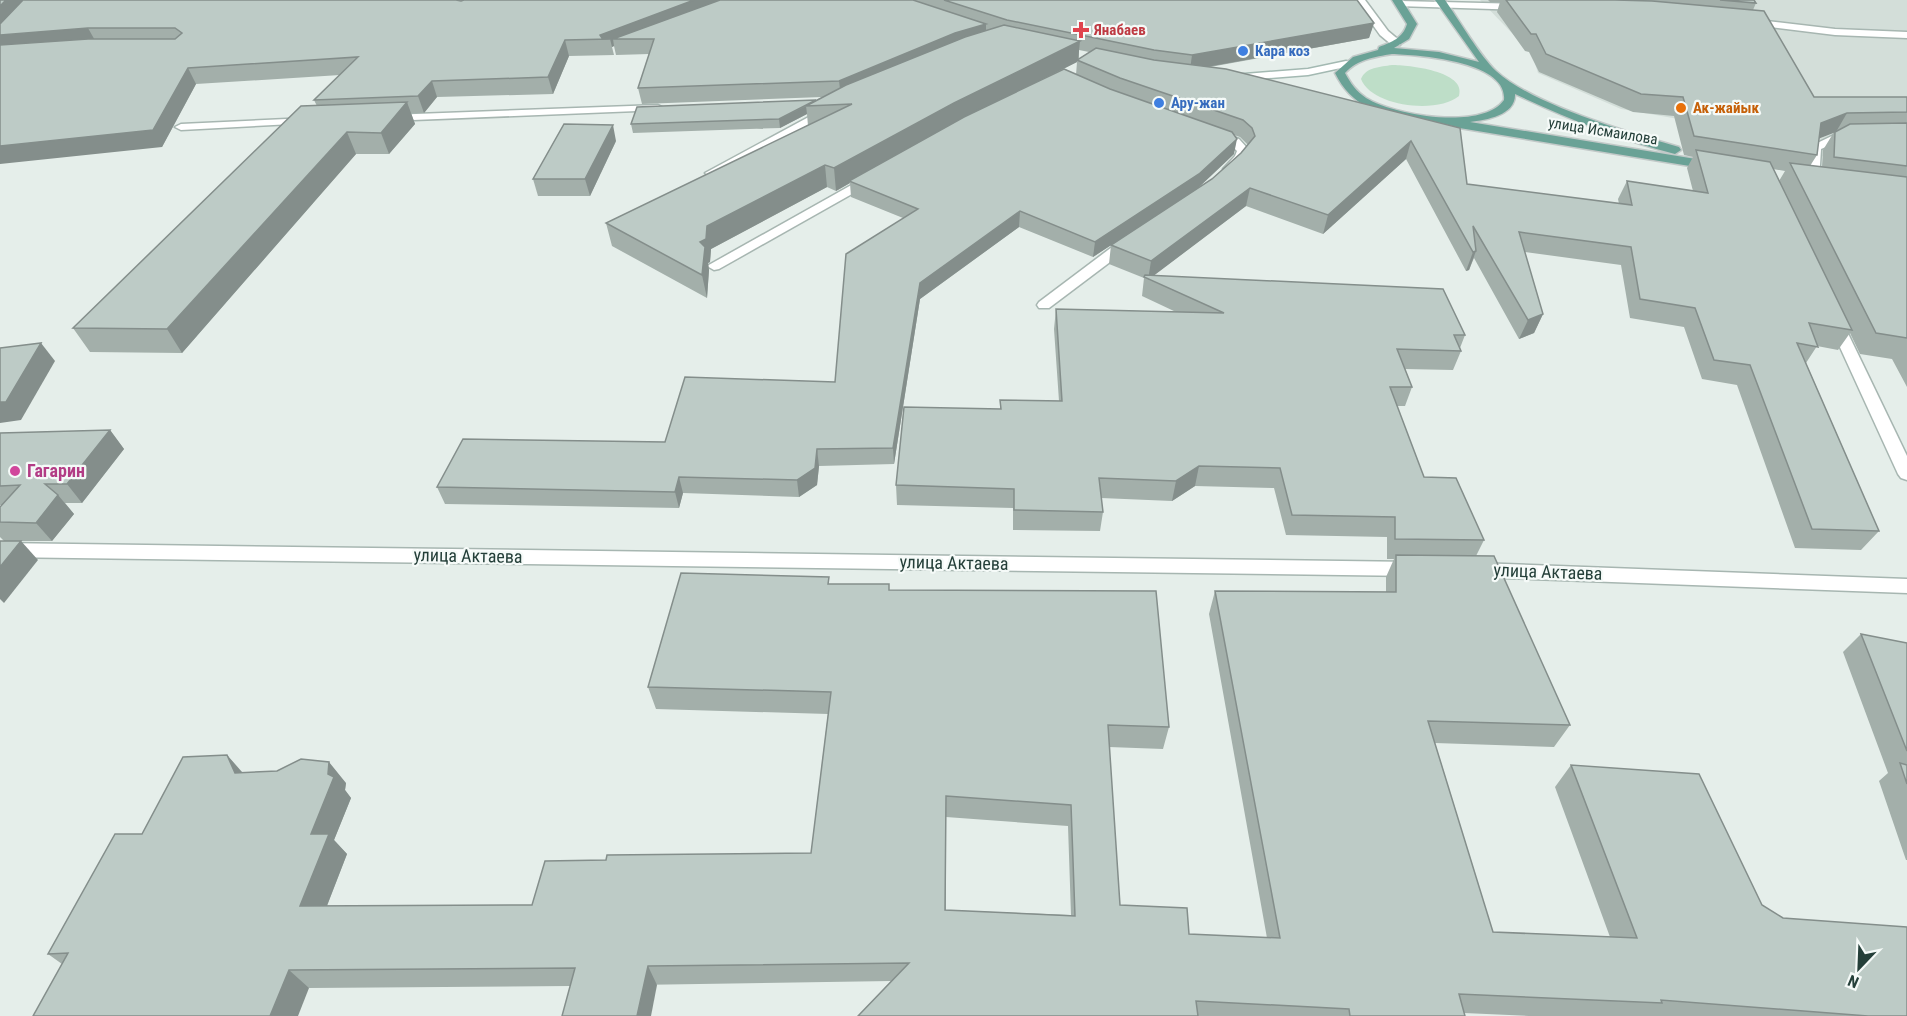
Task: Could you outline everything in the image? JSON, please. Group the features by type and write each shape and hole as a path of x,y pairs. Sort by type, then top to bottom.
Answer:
{"main road":[{"path":"1398,2 1412,24 1406,38 1346,64 1340,73 1342,83 1352,94 1369,104 1392,112 1435,120 1481,118 1498,112 1508,104 1511,95 1506,85"},
{"path":"1442,2 1492,73"},
{"path":"1374,53 1392,51 1435,54 1476,65 1492,73"},
{"name":"улица Исмаилова","path":"1435,120 1731,167 1602,127 1553,108 1506,85 1492,73"}],"street":[{"path":"1360,0 1383,33 1396,43"},
{"path":"1398,2 1530,7"},
{"path":"1741,21 1835,32 1907,35"},
{"path":"1263,88 1216,79 1308,72 1346,64"},
{"path":"696,181 843,102 810,103"},
{"path":"1345,103 1392,112"},
{"path":"372,118 669,108"},
{"path":"181,127 324,121"},
{"path":"1202,130 1236,142 1243,150 1241,157 1216,181"},
{"path":"1813,181 1815,147 1836,138 1860,138"},
{"path":"714,266 882,172"},
{"path":"1044,305 1137,236"},
{"path":"1826,303 1907,474"},
{"name":"улица Актаева","path":"0,550 1427,569"},
{"name":"улица Актаева","path":"1463,570 1907,586"}],"shaded area":[{"path":"1480,0 1907,0 1907,167 1749,147 1690,121 1621,109 1538,73 1532,54"}],"green space":[{"path":"1392,65 1422,68 1446,75 1459,87 1459,96 1449,102 1436,105 1406,105 1378,96 1368,89 1361,79 1370,70"}],"building":[{"path":"23,0 694,0 600,35 602,38 610,39 565,40 548,77 432,81 418,96 314,100 358,57 188,68 153,130 0,146 0,45 88,39 175,39 182,33 175,28 88,28 0,35 0,24"},
{"path":"720,0 913,0 986,24 955,33 839,81 638,88 654,39 613,39"},
{"path":"944,0 1357,0 1374,23 1192,55 1154,50 1007,20"},
{"path":"1506,0 1652,1 1764,11 1814,97 1907,97 1907,112 1847,113 1821,123 1817,155 1694,136 1683,97 1641,94 1546,54 1536,34 1531,34"},
{"path":"1720,0 1754,0 1756,3"},
{"path":"1004,25 1080,41 954,103 834,168 825,165 707,226 706,239 700,242 705,247 702,275 606,223 852,104 806,106 846,85 965,37"},
{"path":"1096,48 1154,60 1226,69 1460,128 1467,184 1632,205 1627,181 1708,193 1696,150 1770,162 1852,330 1809,323 1818,347 1797,343 1879,531 1812,529 1750,365 1714,360 1695,308 1640,299 1631,247 1519,232 1543,314 1528,320 1473,226 1476,251 1473,252 1411,141 1328,215 1250,188 1151,261 1111,245 1212,179 1241,153 1255,136 1252,128 1243,120 1120,78 1077,60"},
{"path":"1064,69 1110,89 1232,132 1237,139 1199,174 1095,242 1020,211 920,283 893,448 817,449 815,468 797,480 679,477 675,492 437,487 463,439 665,442 685,377 835,382 846,254 918,209 849,181 964,117"},
{"path":"816,100 779,119 631,124 637,107"},
{"path":"407,102 381,133 347,132 167,329 73,328 301,106"},
{"path":"1907,123 1907,166 1834,157 1835,132 1850,124"},
{"path":"564,124 613,125 585,179 533,179"},
{"path":"1790,163 1907,177 1907,338 1876,333"},
{"path":"1145,275 1443,289 1465,335 1454,335 1461,351 1397,349 1412,387 1390,387 1424,477 1456,478 1484,540 1395,539 1395,517 1292,515 1280,468 1199,466 1176,481 1099,478 1103,512 1014,510 1014,489 896,485 904,407 1001,409 1000,400 1062,401 1056,309 1224,313 1144,277"},
{"path":"41,343 6,402 0,402 0,348"},
{"path":"110,430 67,484 45,484 58,495 36,523 0,522 0,507 20,485 0,486 0,433"},
{"path":"0,541 21,541 0,567"},
{"path":"1396,555 1494,556 1570,725 1428,721 1493,932 1637,938 1571,765 1699,774 1762,905 1783,918 1907,927 1907,1016 1868,1016 1661,1000 1662,1003 1459,994 1465,1016 1350,1016 1349,1009 1196,1001 1198,1016 858,1016 909,963 648,966 637,1016 562,1016 575,968 289,970 270,1016 33,1016 68,953 48,954 115,834 142,834 183,757 227,755 235,773 277,771 301,759 329,762 328,774 334,777 311,834 329,834 300,906 532,905 545,861 606,860 607,855 811,853 831,692 648,687 681,573 829,577 828,584 889,584 889,590 1156,591 1169,727 1108,725 1120,905 1187,908 1189,934 1280,938 1215,591 1396,592","holes":["946,796 1071,805 1075,916 945,910"]},
{"path":"1861,634 1907,643 1907,751"},
{"path":"1900,763 1907,765 1907,784"}],"place":[{"name":"Янабаев","path":"1081,30"},
{"name":"Кара коз","path":"1243,51"},
{"name":"Ару-жан","path":"1159,103"},
{"name":"Ак-жайык","path":"1681,108"},
{"name":"Гагарин","path":"15,471"}]}
